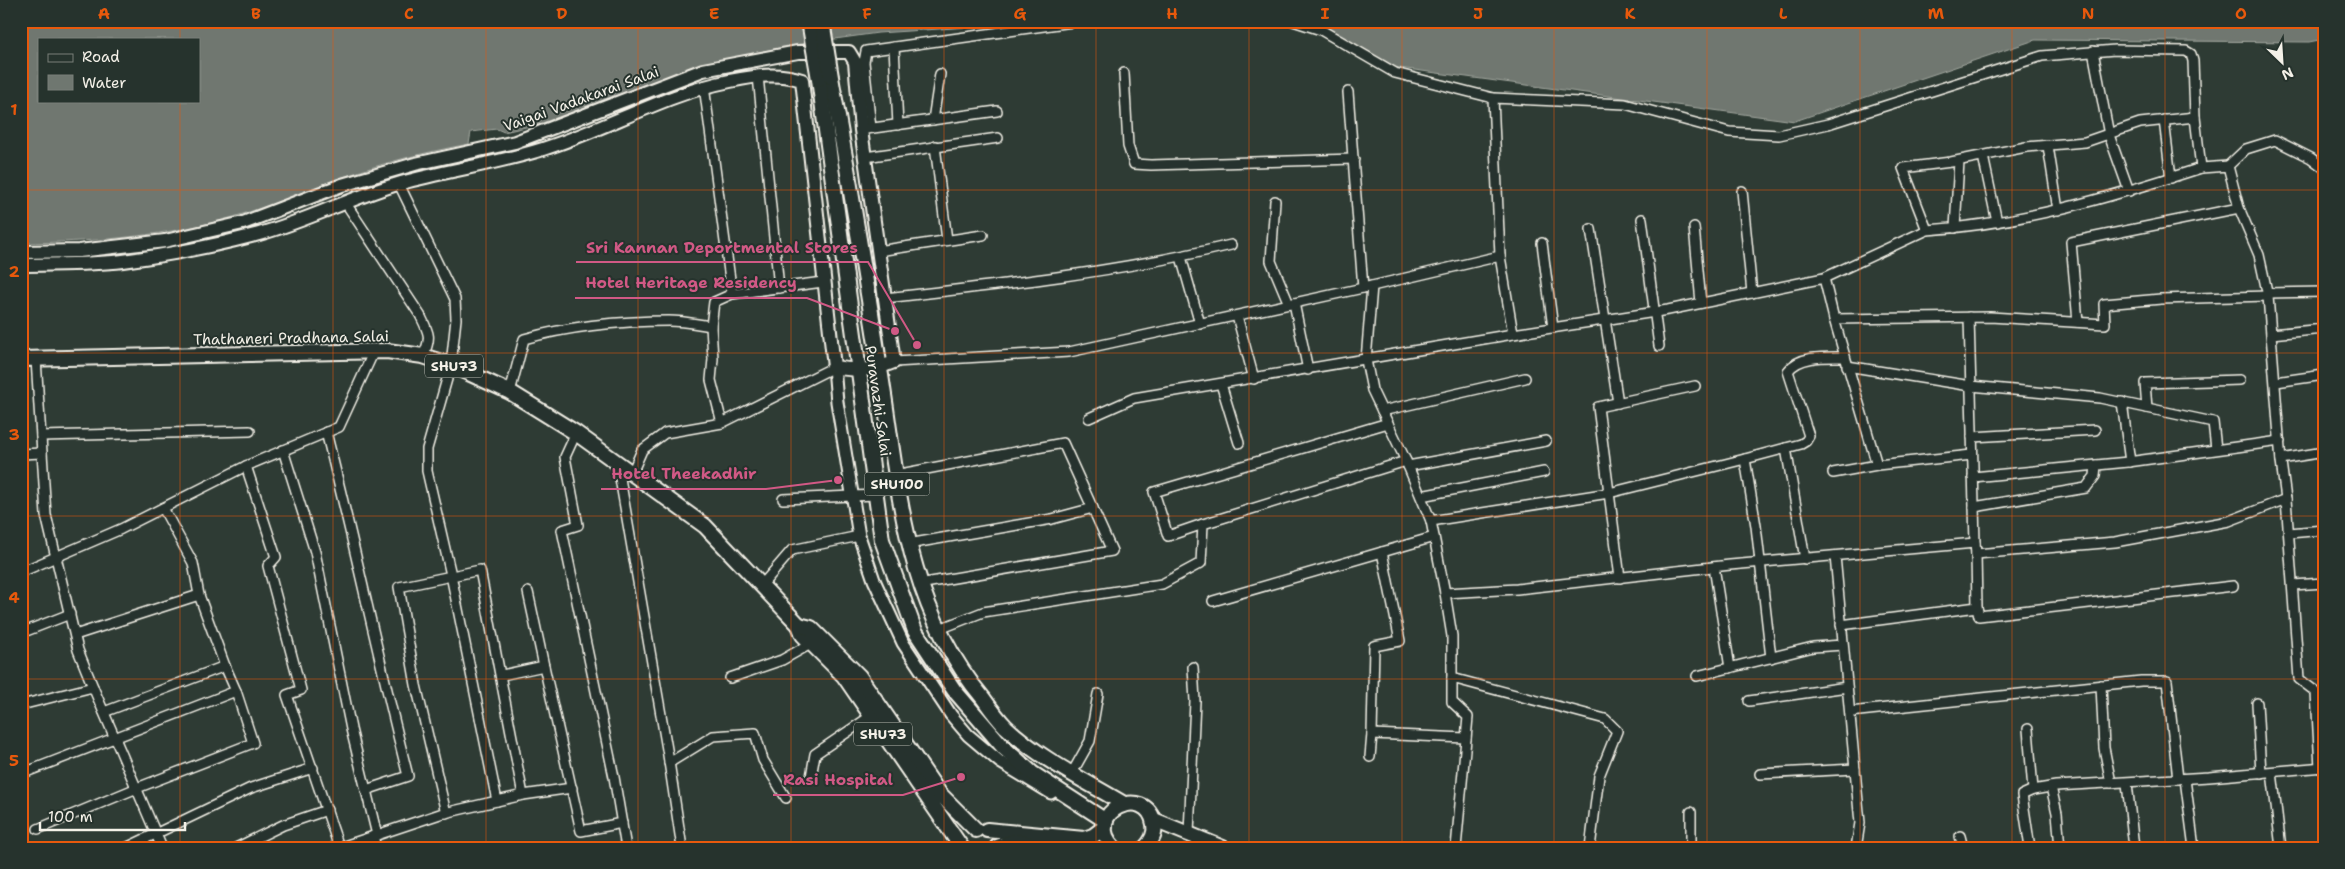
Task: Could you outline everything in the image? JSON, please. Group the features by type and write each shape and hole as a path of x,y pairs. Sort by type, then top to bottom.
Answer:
{"main road":[{"name":"SHU100","path":"809,21 825,78"},
{"name":"SHU100","path":"822,21 825,78"},
{"name":"Vaigai Vadakarai Salai","path":"21,252 79,251 165,241 243,223 351,182 415,164 515,142 703,70 798,52 849,52 855,62 866,129 865,157 894,362"},
{"name":"Vaigai Vadakarai Salai","path":"21,265 121,261 182,252 262,233 399,184 452,170 496,163 546,148 668,98 704,86 758,76 785,74 802,80 823,282 834,367"},
{"name":"Puravazhi Salai","path":"825,78 859,231 895,476 908,544 919,584 938,630 967,679 1006,727 1053,763 1124,804"},
{"name":"Puravazhi Salai","path":"825,78 857,370 882,540 915,631 954,690 1004,748 1032,773 1075,801 1105,824"},
{"name":"Thathaneri Pradhana Salai","path":"21,360 374,351 423,356 451,365 510,392 617,461 632,474 705,526 798,625 803,635 816,641 859,676 939,793 981,830"},
{"path":"834,367 857,370 880,368 894,362"},
{"name":"Thathaneri Pradhana Salai","path":"816,641 844,676 963,848"},
{"name":"SHU100","path":"1124,804 1132,803 1145,808 1154,820 1223,848"},
{"path":"981,830 1084,839 1093,836 1105,824 1112,810 1124,804"},
{"path":"1145,848 1154,836 1154,820"},
{"path":"1105,824 1106,835 1114,848"},
{"name":"SHU73","path":"963,848 968,835 981,830 994,837 997,847 1014,842 1077,848"}],"street":[{"path":"997,111 866,129 864,62 866,51 1080,21"},
{"path":"1293,21 1320,30 1395,73 1493,98 1625,104 1729,132 1779,135 1828,124 2042,56 2094,51 2186,50 2191,54 2193,61 2195,117 2201,168"},
{"path":"894,47 898,125"},
{"path":"2094,51 2109,135 2129,191"},
{"path":"1124,73 1128,146 1134,164 1354,159"},
{"path":"933,120 940,74"},
{"path":"758,76 779,288"},
{"path":"704,86 732,294"},
{"path":"1348,92 1363,288"},
{"path":"1493,98 1500,256 1513,334"},
{"path":"1927,230 1902,168 2085,142 2140,123 2195,117"},
{"path":"2164,120 2171,178"},
{"path":"865,157 998,138"},
{"path":"1089,418 1134,398 1655,312 1824,278 1927,230 1998,222 2103,200 2201,168 2228,166 2246,149 2275,140 2311,158 2324,168"},
{"path":"934,146 947,240"},
{"path":"2048,146 2058,210"},
{"path":"1983,156 1998,222"},
{"path":"1955,228 1958,161"},
{"path":"2030,848 2022,795 2033,790 2051,787 2322,768 2316,692 2299,679 2289,533 2267,294 2259,255 2239,208 2228,166"},
{"path":"399,184 455,299 456,319 451,365 427,449 427,472 451,575 498,801"},
{"path":"1742,191 1752,293"},
{"path":"1275,201 1271,261 1292,304 1308,370"},
{"path":"345,202 420,315 429,336 429,342 423,356"},
{"path":"2078,322 2071,242 2239,208"},
{"path":"1642,220 1659,346"},
{"path":"1694,227 1701,303"},
{"path":"1591,229 1618,403"},
{"path":"878,251 983,235"},
{"path":"1542,243 1553,328"},
{"path":"885,298 1031,282 1181,257 1230,245"},
{"path":"894,362 1069,352 1292,304 1500,256"},
{"path":"1181,257 1200,324"},
{"path":"1824,278 1846,362 1877,465"},
{"path":"722,422 711,380 713,359 711,326 714,302 732,294 823,282"},
{"path":"1372,286 1366,360 1372,390 1407,463 1431,521 1452,636 1452,702 1468,716 1456,848"},
{"path":"1834,318 1969,317 2105,324 2104,304 2161,299 2324,292"},
{"path":"1237,316 1254,378"},
{"path":"1969,317 1977,607 1979,616 2233,586"},
{"path":"510,392 524,339 550,332 610,324 670,321 711,326"},
{"path":"2271,334 2324,329"},
{"path":"21,572 120,529 246,466 339,427 374,351"},
{"path":"1431,521 1609,493 1801,444 1809,436 1788,371 1792,366 1804,361 1823,357 1971,386 2100,398 2213,422 2216,449"},
{"path":"36,359 46,515 74,635 78,650 162,848"},
{"path":"632,474 642,450 665,433 722,422 834,367 837,402 859,536 874,580 903,643 951,715 968,735 1000,762 1070,804 1075,801"},
{"path":"2276,382 2324,375"},
{"path":"1382,410 1525,378"},
{"path":"2147,408 2145,383 2240,380"},
{"path":"1221,384 1239,442"},
{"path":"1620,578 1598,408 1695,386"},
{"path":"2122,402 2130,462"},
{"path":"1388,423 1154,492 1168,536 1407,463 1546,441"},
{"path":"1972,437 2095,430"},
{"path":"41,436 250,431"},
{"path":"326,432 349,522 376,652 408,776 366,790"},
{"path":"576,433 565,457 578,525 562,530 614,777 626,848"},
{"path":"1973,477 2130,462 2280,441"},
{"path":"895,476 1063,443 1112,550 919,584"},
{"path":"1786,448 1805,559"},
{"path":"283,450 315,552 351,729 366,790 376,848"},
{"path":"2281,459 2324,452"},
{"path":"21,454 42,453"},
{"path":"1833,473 1877,465 1972,455"},
{"path":"1745,459 1771,658"},
{"path":"617,461 682,848"},
{"path":"1974,506 2086,488 2095,476 2096,465"},
{"path":"246,466 276,557 268,566 301,690 287,695 339,848 446,812 523,795 572,788"},
{"path":"1421,496 1544,472"},
{"path":"783,499 876,495"},
{"path":"1976,554 2115,542 2229,522 2286,499"},
{"path":"38,829 253,743 236,691 198,595 193,563 164,508"},
{"path":"908,544 1052,519 1093,508"},
{"path":"938,630 983,612 1162,584 1201,562 1203,524"},
{"path":"2289,533 2324,530"},
{"path":"761,586 792,550 859,536"},
{"path":"1213,601 1434,537"},
{"path":"1445,593 1517,589 1714,567 1975,543"},
{"path":"1370,758 1374,646 1400,641 1382,552"},
{"path":"1835,556 1860,823 1856,848"},
{"path":"1714,567 1730,668"},
{"path":"446,812 416,686 399,587 451,575 480,570 502,675 523,795"},
{"path":"2293,585 2324,583"},
{"path":"528,592 581,831 622,823"},
{"path":"74,635 198,595"},
{"path":"1841,625 1977,607"},
{"path":"21,633 70,614"},
{"path":"730,678 782,660 816,641"},
{"path":"1696,676 1813,647 1843,645"},
{"path":"104,712 225,666"},
{"path":"502,675 544,666"},
{"path":"1189,833 1195,701 1193,667"},
{"path":"1452,678 1605,719 1618,731 1599,776 1590,848"},
{"path":"1850,712 2141,681 2167,681 2194,848"},
{"path":"2101,685 2104,748 2111,784"},
{"path":"21,706 94,687"},
{"path":"1749,702 1847,687"},
{"path":"21,774 116,739 236,691"},
{"path":"1072,773 1090,741 1098,694"},
{"path":"2257,702 2261,773"},
{"path":"811,777 815,754 871,716"},
{"path":"2028,729 2033,790"},
{"path":"669,763 713,736 755,733 763,760 786,798"},
{"path":"1372,734 1466,738"},
{"path":"126,848 251,788 313,768"},
{"path":"1760,774 1855,769"},
{"path":"2272,772 2281,848"},
{"path":"2127,783 2134,848"},
{"path":"2051,787 2060,848"},
{"path":"236,848 283,825 327,810"},
{"path":"1691,812 1691,848"},
{"path":"1960,836 1963,848"}],"water":[{"path":"21,21 1062,21 878,33 792,45 704,64 539,124 504,132 497,129 471,132 469,144 420,154 372,167 250,212 219,221 147,235 21,243"},
{"path":"1312,21 2324,21 2324,39 2309,42 2035,40 1795,121 1392,67"}],"place":[{"name":"Hotel Heritage Residency","path":"895,331"},
{"name":"Sri Kannan Deportmental Stores","path":"917,345"},
{"name":"Hotel Theekadhir","path":"838,480"},
{"name":"Rasi Hospital","path":"961,777"}]}
